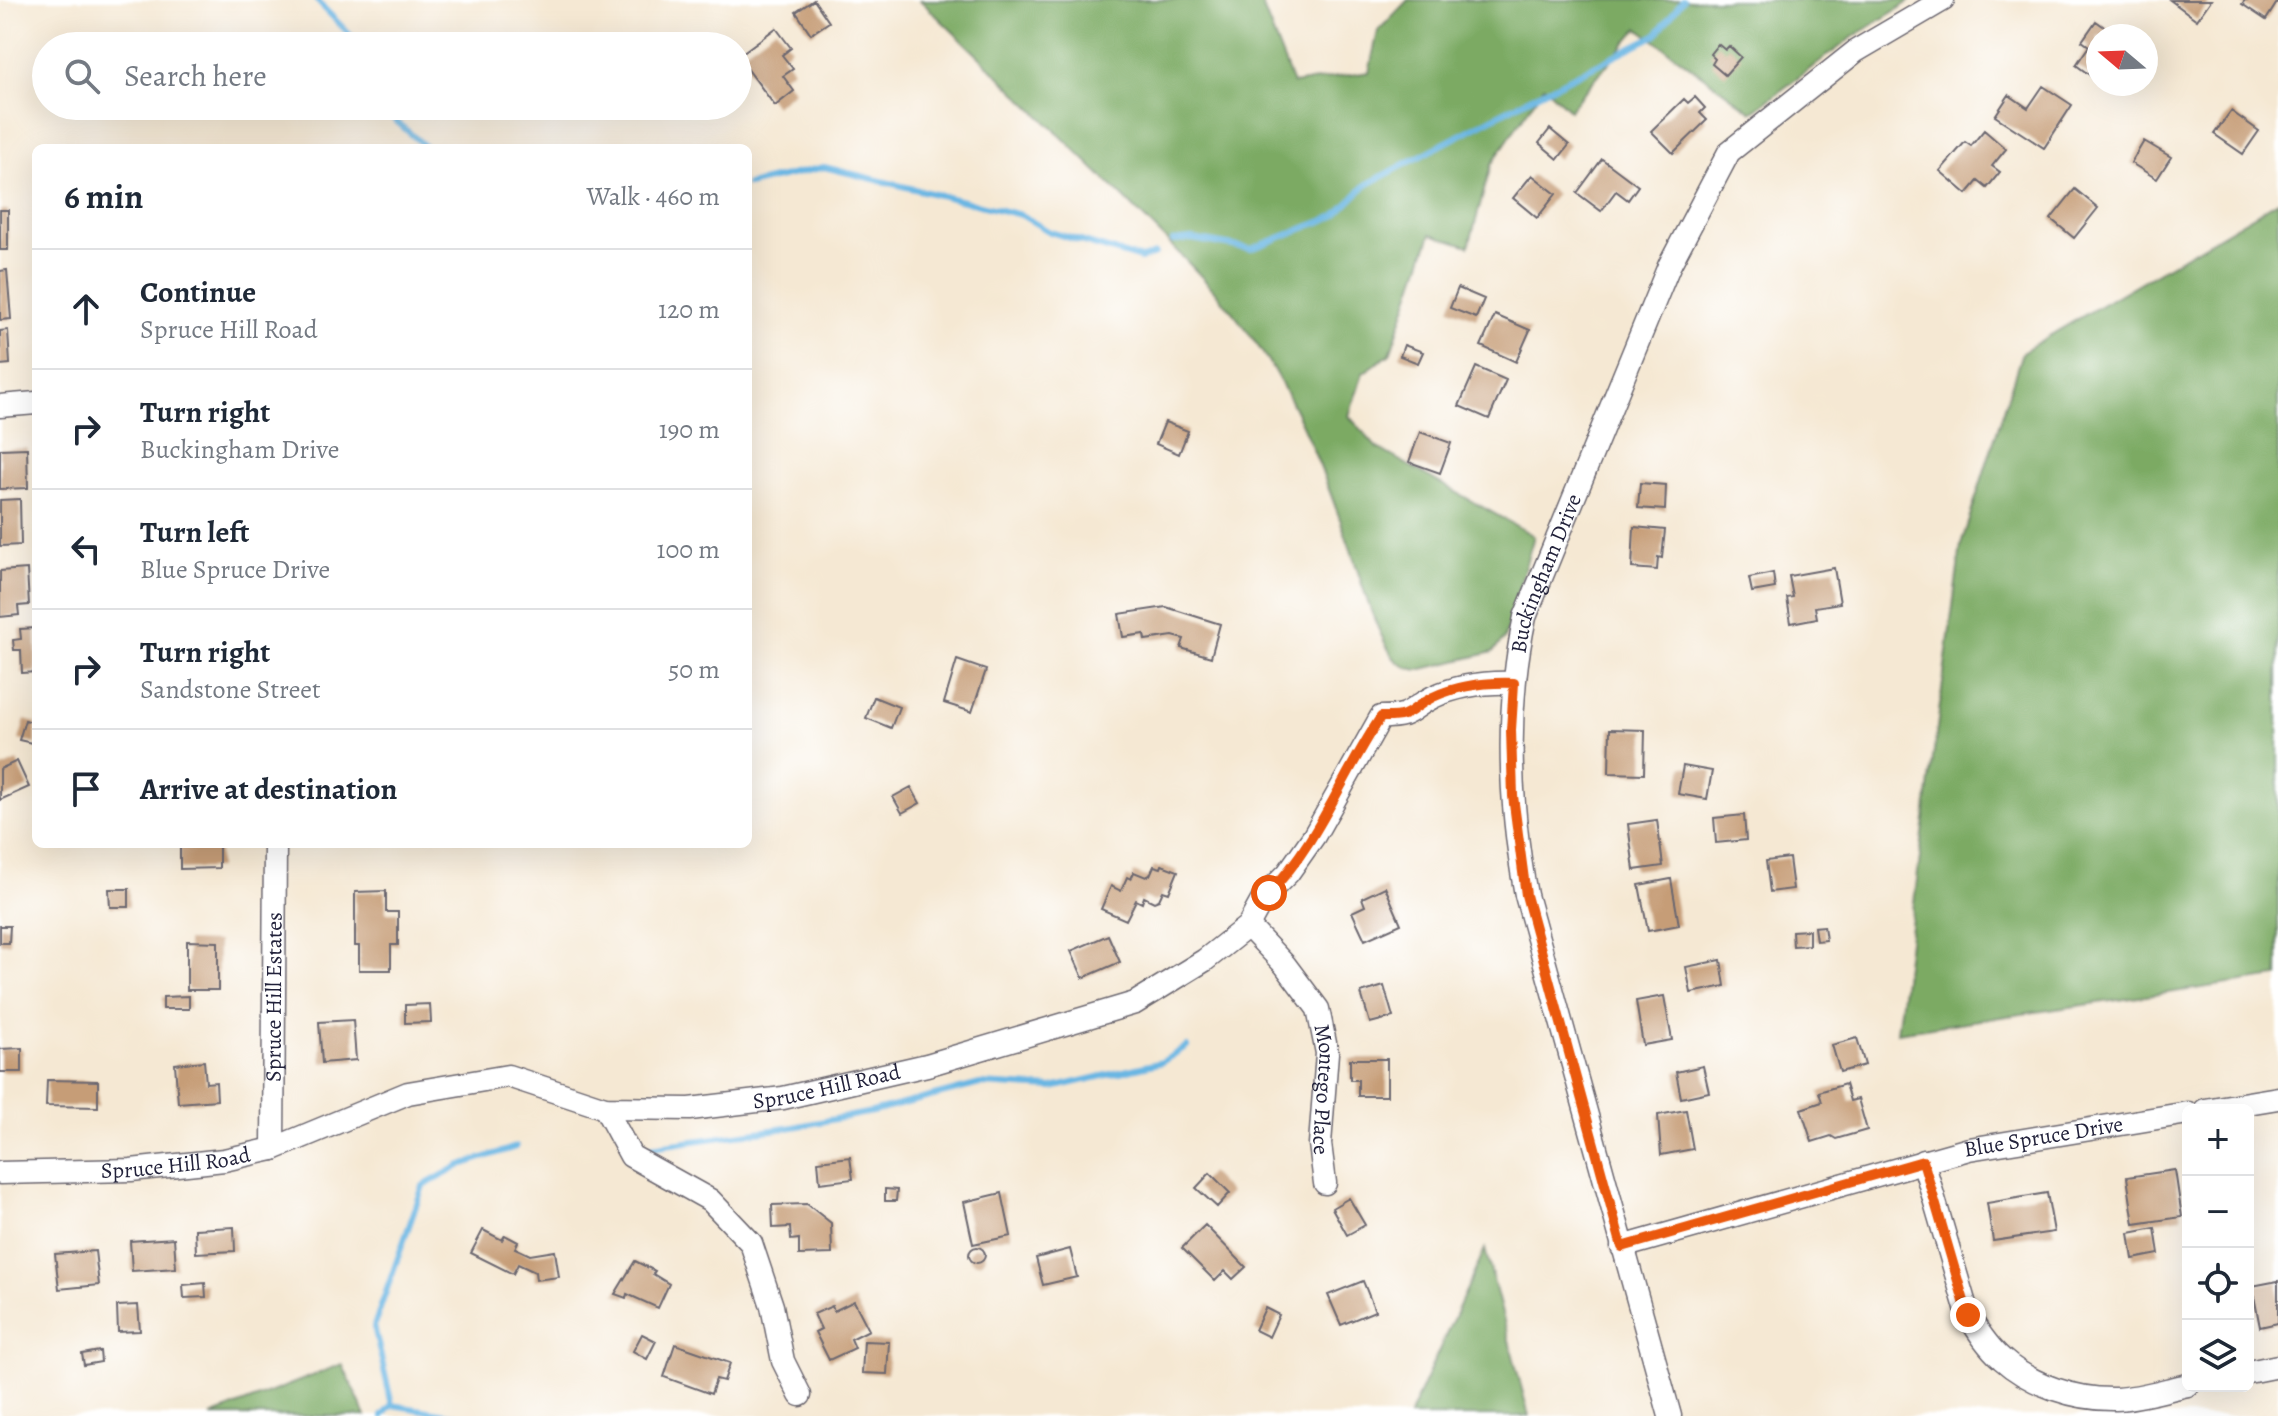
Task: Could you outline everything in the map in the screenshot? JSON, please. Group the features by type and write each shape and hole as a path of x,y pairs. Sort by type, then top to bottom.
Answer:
{"street":[{"name":"Buckingham Drive","path":"1670,1416 1526,895 1513,796 1511,730 1514,683 1525,617 1669,266 1729,152 1856,51 1943,0"},
{"path":"0,406 32,403"},
{"name":"Spruce Hill Road","path":"0,1173 155,1168 224,1160 273,1149 408,1093 508,1076 605,1108 690,1109 783,1098 927,1065 1135,1003 1205,960 1248,926 1264,897 1288,873 1314,836 1381,717 1404,717 1433,697 1470,685 1514,683"},
{"name":"Spruce Hill Estates","path":"273,1149 275,848"},
{"name":"Montego Place","path":"1248,926 1285,965 1318,1009 1327,1053 1320,1144 1325,1183"},
{"path":"2242,1104 2278,1098"},
{"path":"605,1108 631,1156 710,1200 751,1243 772,1306 783,1361 800,1395"},
{"name":"Blue Spruce Drive","path":"1622,1247 1923,1161 2020,1139 2182,1114"},
{"path":"1923,1161 1968,1315 1982,1338 2000,1358 2022,1374 2044,1384 2093,1398 2116,1399 2182,1386"},
{"path":"2254,1371 2278,1366"}],"green space":[{"path":"920,0 1260,0 1293,84 1369,72 1378,31 1408,0 1912,0 1853,37 1752,112 1638,28 1569,110 1544,86 1491,165 1469,246 1431,234 1390,354 1363,373 1349,416 1376,447 1534,536 1504,639 1493,652 1419,670 1406,667 1392,656 1373,615 1311,444 1281,383 1248,332 1168,241"},
{"path":"2278,201 2278,977 1897,1032 1961,545 2022,352"},
{"path":"1485,1249 1529,1416 1409,1416"},
{"path":"342,1364 366,1416 211,1416"}],"building":[{"path":"814,0 829,22 811,34 796,12"},
{"path":"2170,0 2211,0 2197,20"},
{"path":"2245,0 2278,1 2266,20 2242,4"},
{"path":"776,28 791,48 782,55 793,69 783,76 794,91 775,106 752,75 752,46"},
{"path":"1718,44 1725,50 1729,46 1741,57 1725,75 1712,64 1715,59 1710,54"},
{"path":"2086,50 2086,72 2076,65"},
{"path":"2043,86 2072,105 2044,148 1995,116 2009,95 2028,108"},
{"path":"1695,97 1705,108 1700,113 1707,120 1673,153 1651,131 1684,99 1688,103"},
{"path":"2231,111 2259,131 2243,154 2214,134"},
{"path":"1550,129 1569,145 1558,159 1539,143"},
{"path":"1984,130 2006,149 1992,166 2000,172 1987,188 1978,181 1967,194 1940,171 1965,142 1971,146"},
{"path":"2144,141 2171,157 2157,179 2131,163"},
{"path":"1602,159 1638,186 1628,200 1616,191 1601,211 1577,193"},
{"path":"1532,175 1556,194 1537,218 1513,198"},
{"path":"2075,189 2098,208 2074,238 2051,219"},
{"path":"0,210 8,210 8,250 0,250"},
{"path":"7,270 11,319 0,320 0,271"},
{"path":"1458,288 1484,299 1476,318 1450,308"},
{"path":"1495,315 1530,330 1516,362 1481,346"},
{"path":"8,330 10,364 0,365 0,331"},
{"path":"1404,345 1423,352 1418,363 1400,356"},
{"path":"1476,367 1506,380 1489,419 1459,406"},
{"path":"1165,422 1188,431 1179,454 1156,444"},
{"path":"1420,432 1451,443 1440,473 1409,462"},
{"path":"27,448 28,488 0,489 0,449"},
{"path":"1640,483 1666,485 1665,510 1638,508"},
{"path":"20,499 21,545 0,546 0,500"},
{"path":"1634,527 1665,530 1662,558 1658,557 1657,570 1632,568"},
{"path":"1834,568 1840,603 1815,607 1817,618 1791,623 1787,598 1793,597 1789,576"},
{"path":"27,569 29,605 18,606 19,615 0,617 0,571"},
{"path":"1773,573 1775,588 1752,592 1749,578"},
{"path":"1166,607 1220,624 1211,657 1181,648 1184,639 1173,636 1145,640 1144,634 1123,637 1119,614"},
{"path":"32,628 32,672 22,673 21,650 14,650 13,640 21,639 20,629"},
{"path":"957,660 986,670 972,712 944,703"},
{"path":"874,697 899,707 891,728 866,718"},
{"path":"25,720 32,722 32,743 19,740"},
{"path":"1610,729 1645,730 1644,774 1609,773"},
{"path":"17,761 29,787 0,800 0,769"},
{"path":"1683,766 1712,771 1707,799 1678,794"},
{"path":"911,787 920,803 902,813 893,797"},
{"path":"1744,815 1746,840 1716,843 1714,818"},
{"path":"1657,820 1663,866 1634,870 1628,824"},
{"path":"180,848 219,848 219,868 180,869"},
{"path":"1789,858 1793,889 1770,892 1766,861"},
{"path":"1162,865 1178,871 1169,893 1163,891 1159,900 1154,902 1144,897 1142,903 1136,900 1126,920 1101,909 1111,886 1121,891 1127,877 1131,879 1134,872 1146,877 1154,866 1161,868"},
{"path":"1671,879 1679,925 1648,931 1639,885"},
{"path":"1385,887 1401,924 1365,940 1352,912 1365,906 1362,898"},
{"path":"109,889 129,889 129,907 110,907"},
{"path":"386,891 386,912 398,912 398,945 391,945 391,970 359,970 359,946 355,946 355,892"},
{"path":"0,926 10,926 9,943 0,943"},
{"path":"1824,926 1826,940 1816,941 1814,927"},
{"path":"1809,930 1809,945 1793,946 1792,931"},
{"path":"1108,935 1120,962 1083,978 1071,951"},
{"path":"187,941 218,942 218,990 187,990"},
{"path":"1721,960 1725,986 1691,993 1686,967"},
{"path":"1384,986 1393,1017 1370,1023 1361,993"},
{"path":"189,996 189,1009 163,1009 163,997"},
{"path":"1664,996 1672,1040 1643,1045 1636,1001"},
{"path":"430,1004 431,1022 405,1023 405,1005"},
{"path":"353,1020 356,1060 322,1063 319,1022"},
{"path":"1857,1038 1865,1065 1840,1072 1832,1045"},
{"path":"22,1048 22,1072 0,1072 0,1049"},
{"path":"1350,1059 1387,1059 1387,1096 1358,1096 1358,1080 1350,1080"},
{"path":"204,1061 206,1083 216,1082 217,1100 178,1103 175,1064"},
{"path":"1703,1066 1709,1092 1681,1098 1676,1072"},
{"path":"47,1080 98,1081 98,1107 46,1106"},
{"path":"1845,1084 1850,1101 1858,1099 1867,1130 1812,1142 1801,1109 1822,1102 1819,1092"},
{"path":"1686,1110 1693,1149 1661,1155 1658,1115"},
{"path":"850,1157 853,1179 820,1183 818,1161"},
{"path":"2175,1170 2182,1217 2134,1224 2127,1177"},
{"path":"1210,1173 1230,1193 1217,1207 1196,1188"},
{"path":"885,1189 897,1190 896,1201 885,1201"},
{"path":"1002,1193 1011,1236 973,1244 964,1202"},
{"path":"2047,1193 2054,1232 1993,1241 1987,1203"},
{"path":"1349,1198 1365,1225 1347,1235 1332,1208"},
{"path":"807,1204 831,1223 832,1254 799,1255 799,1239 791,1240 790,1227 773,1228 772,1205"},
{"path":"1205,1225 1246,1267 1233,1279 1225,1271 1215,1281 1182,1248"},
{"path":"234,1227 235,1251 196,1253 195,1229"},
{"path":"2155,1228 2159,1254 2133,1259 2129,1233"},
{"path":"483,1230 502,1240 505,1235 518,1242 515,1248 530,1255 555,1251 559,1277 536,1280 535,1272 518,1264 513,1274 471,1253"},
{"path":"174,1238 176,1268 132,1271 130,1241"},
{"path":"974,1247 980,1247 985,1255 983,1261 974,1263 969,1258 969,1252"},
{"path":"1070,1249 1077,1277 1043,1285 1036,1258"},
{"path":"95,1251 99,1285 59,1289 55,1254"},
{"path":"635,1261 655,1271 653,1274 669,1284 658,1308 627,1294 626,1298 615,1294"},
{"path":"1363,1281 1375,1311 1341,1325 1328,1295"},
{"path":"2278,1281 2278,1323 2260,1327 2254,1286"},
{"path":"205,1283 206,1297 184,1298 183,1285"},
{"path":"854,1301 869,1330 851,1339 855,1348 829,1360 815,1332 821,1329 814,1314 832,1306 834,1311"},
{"path":"138,1305 140,1331 118,1332 117,1306"},
{"path":"1265,1308 1279,1315 1269,1337 1255,1330"},
{"path":"642,1334 656,1341 647,1359 633,1351"},
{"path":"864,1341 889,1342 887,1374 862,1373"},
{"path":"675,1344 730,1363 724,1381 716,1379 711,1394 664,1377"},
{"path":"100,1351 101,1362 84,1365 82,1354"}],"waterway":[{"path":"316,0 347,32"},
{"path":"1173,241 1192,239 1251,249 1335,216 1366,185 1656,35 1683,0"},
{"path":"395,120 422,144"},
{"path":"752,184 824,167 1021,215 1050,232 1141,259 1155,254"},
{"path":"651,1147 793,1127 872,1112 980,1084 1052,1088 1162,1062 1187,1046"},
{"path":"392,1405 374,1326 423,1186 461,1165 516,1147"},
{"path":"392,1405 458,1416"},
{"path":"382,1416 392,1405"}],"route":[{"path":"1269,893 1288,873 1314,836 1381,717 1404,717 1433,697 1470,685 1514,683 1511,761 1520,864 1549,986 1622,1247 1923,1161 1968,1315"}]}
